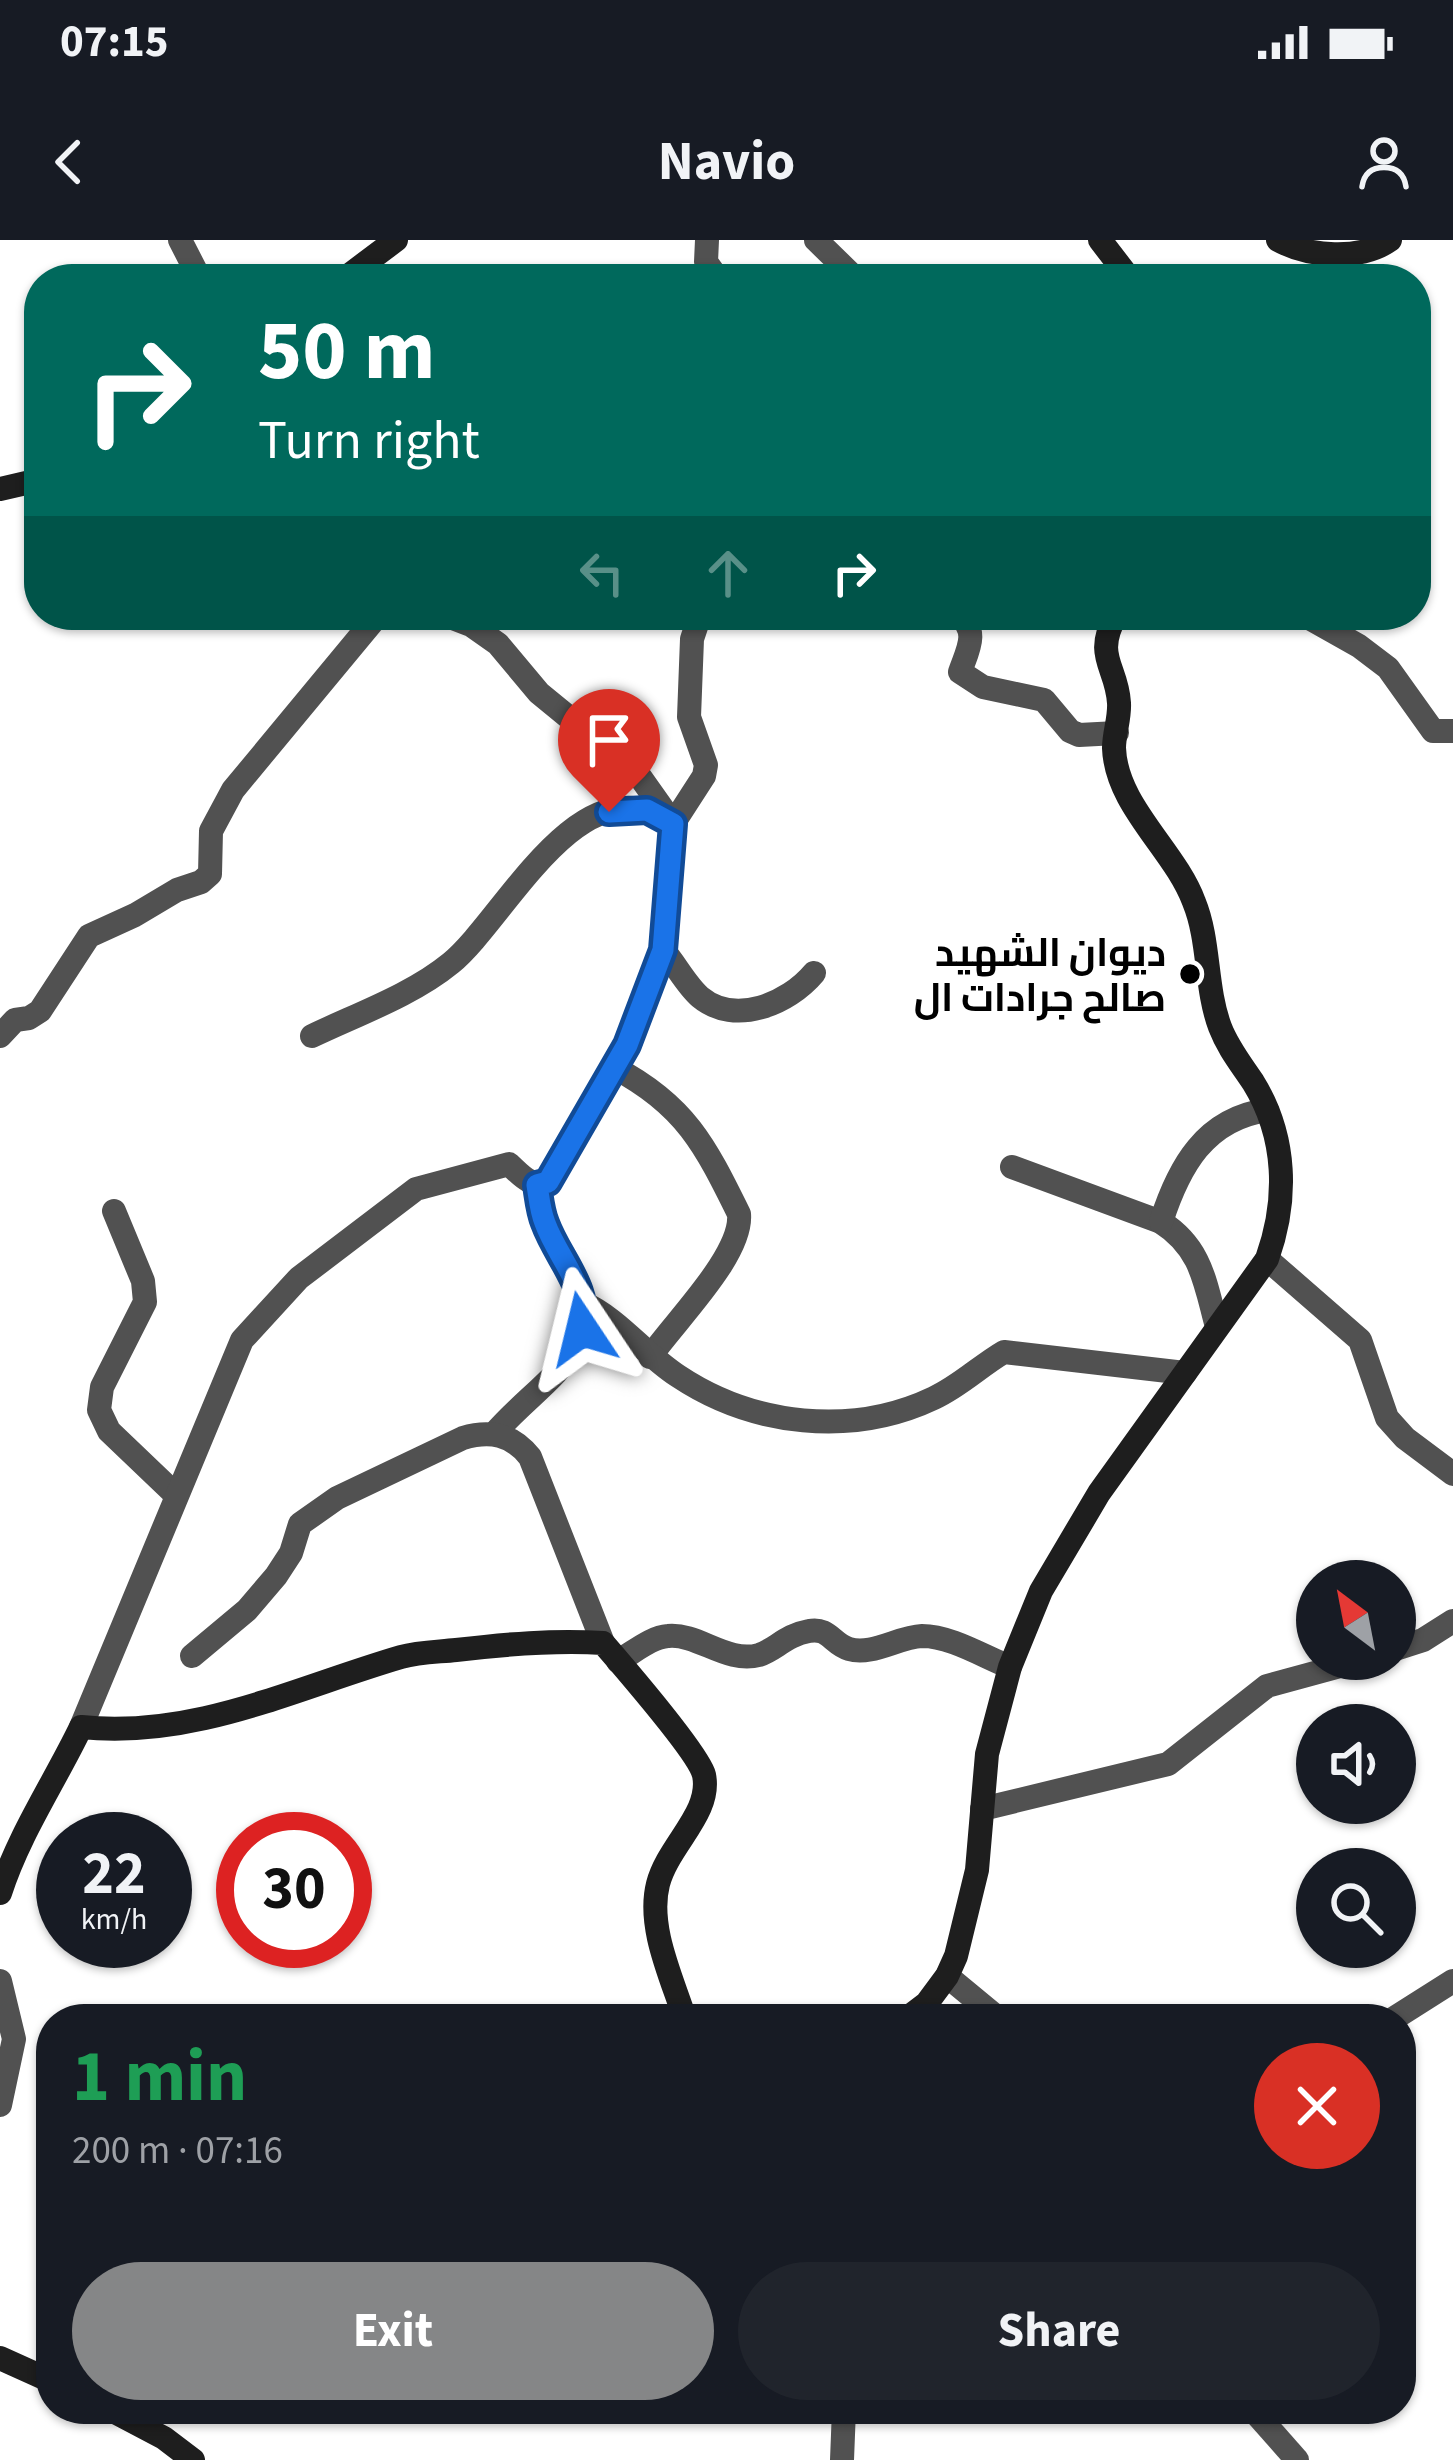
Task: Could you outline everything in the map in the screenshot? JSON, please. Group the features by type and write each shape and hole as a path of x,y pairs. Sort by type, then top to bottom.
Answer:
{"street":[{"path":"364,264 396,240"},
{"path":"816,240 841,264"},
{"path":"1100,240 1118,264"},
{"path":"1278,240 1306,250 1344,254 1377,248 1390,240"},
{"path":"5,1023 40,1012 88,935 210,874 214,819 366,630"},
{"path":"478,630 498,644 538,693 638,773 673,824"},
{"path":"537,1185 548,1182 615,1068 663,950 673,824 704,776 706,764 689,716 695,630"},
{"path":"972,630 960,672 983,687 1044,700 1078,735 1117,733"},
{"path":"925,2004 947,1976 977,1870 987,1754 1010,1667 1041,1592 1068,1541 1267,1259 1281,1221 1281,1167 1267,1110 1220,1028 1206,978 1196,904 1124,783 1114,745 1119,701 1106,664 1111,630"},
{"path":"1331,630 1388,668 1432,731 1453,730"},
{"path":"312,1036 449,965 554,846 589,821 625,808 647,810 673,824"},
{"path":"663,950 700,998 737,1011 777,1003 799,991 814,973"},
{"path":"615,1068 683,1115 710,1156 741,1227 726,1257 650,1357"},
{"path":"1161,1222 1174,1185 1198,1145 1225,1122 1267,1110"},
{"path":"0,1893 13,1853 49,1795 81,1727 242,1340 299,1278 416,1189 509,1165 537,1185 544,1222 570,1267 583,1303 582,1329 550,1380 494,1434"},
{"path":"1012,1167 1161,1222 1181,1234 1193,1249 1217,1327"},
{"path":"114,1211 143,1281 146,1301 102,1388 99,1410 110,1431 176,1495"},
{"path":"1267,1259 1360,1340 1387,1418 1453,1474"},
{"path":"583,1303 606,1315 650,1357 727,1402 775,1417 824,1422 871,1418 955,1387 1004,1352 1185,1372"},
{"path":"192,1656 247,1610 276,1576 292,1553 300,1524 337,1498 463,1438 494,1434 515,1442 530,1457 610,1652 692,1751 705,1779 700,1810 664,1866 655,1907 680,2004"},
{"path":"1416,1642 1453,1621"},
{"path":"81,1727 120,1731 190,1723 297,1694 406,1656 543,1640 610,1652 674,1635 728,1654 759,1655 785,1637 815,1629 850,1650 933,1637 1010,1667"},
{"path":"982,1809 1168,1764 1267,1686 1296,1678"},
{"path":"947,1976 981,2004"},
{"path":"0,1981 14,2039 0,2105"},
{"path":"1416,2005 1453,1981"},
{"path":"0,2358 36,2374"},
{"path":"137,2424 193,2460"},
{"path":"842,2460 843,2424"},
{"path":"1266,2424 1298,2460"}],"place":[{"name":"ديوان الشهيد صالح جرادات ال","path":"1190,974"}],"route":[{"path":"582,1329 583,1303 570,1267 544,1222 537,1185 548,1182 615,1068 663,950 673,824 647,810 609,812"}]}
